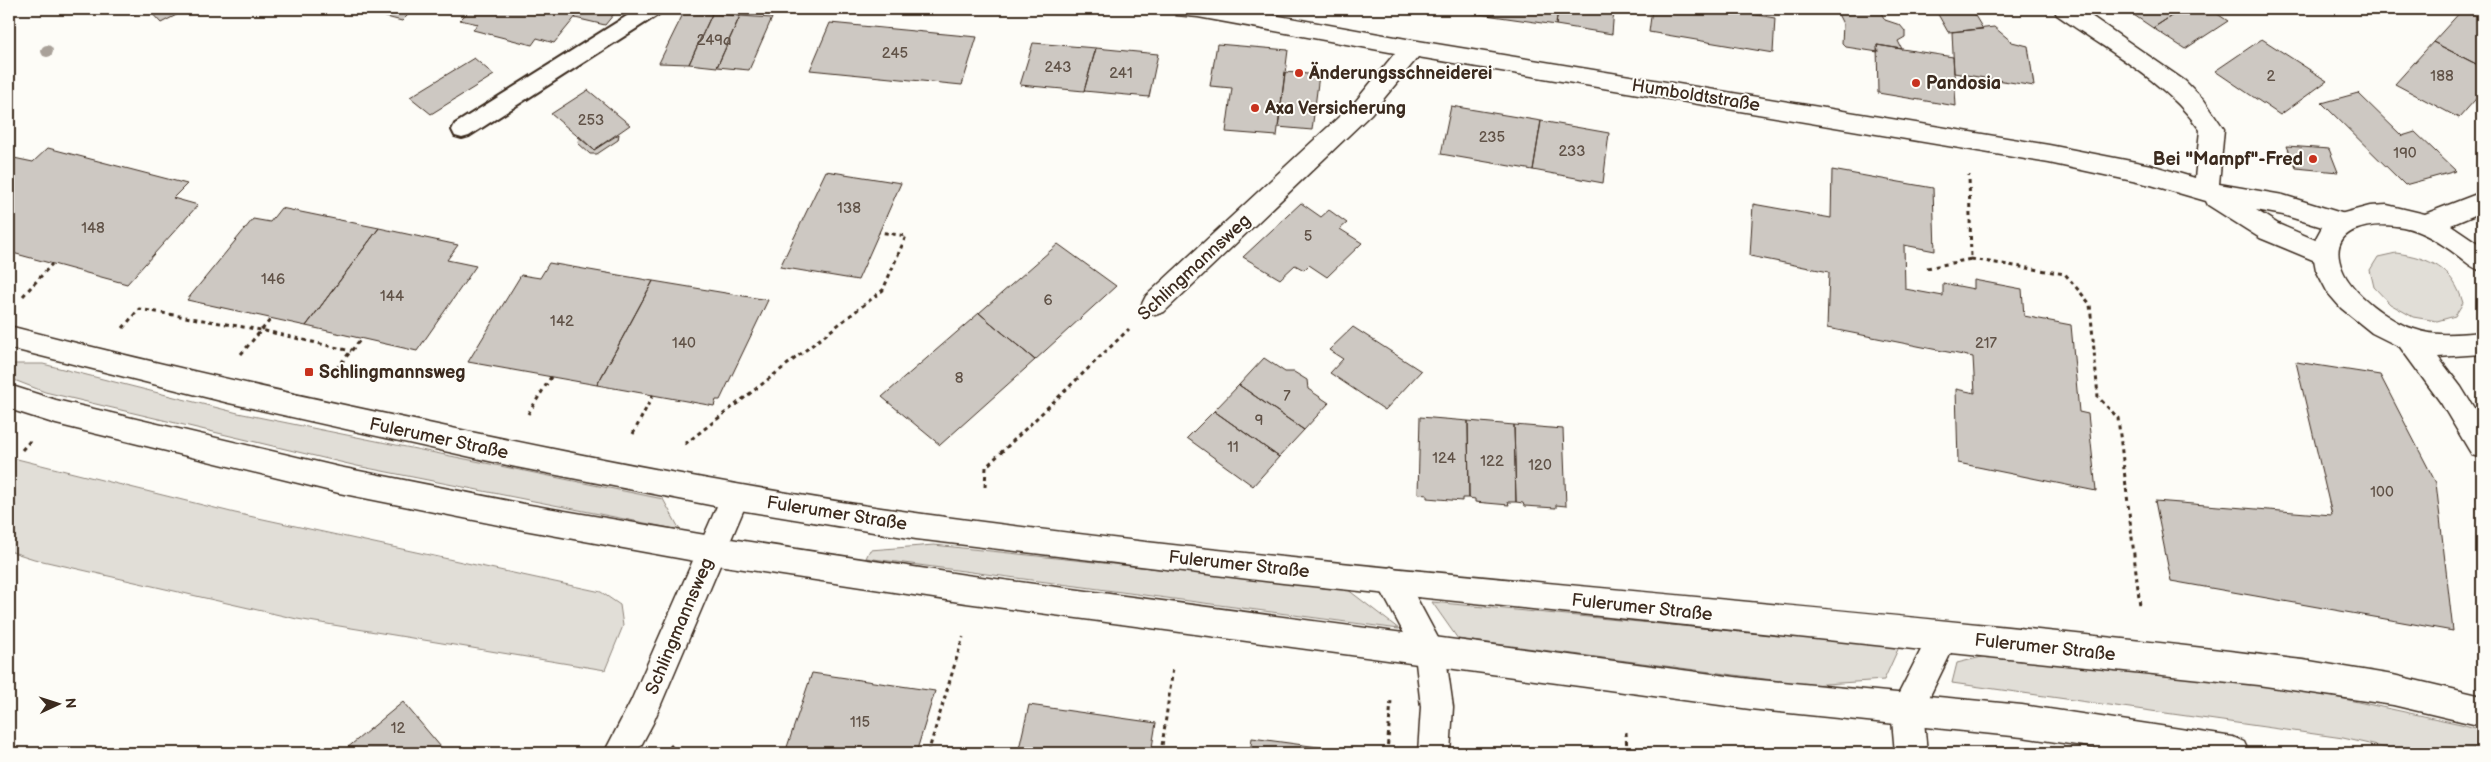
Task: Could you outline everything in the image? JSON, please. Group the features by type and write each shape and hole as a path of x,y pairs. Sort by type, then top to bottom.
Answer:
{"main road":[{"name":"Humboldtstraße","path":"1184,9 1198,9 1412,48 1969,140 2151,175 2206,191 2283,205 2342,223"},
{"path":"2065,9 2177,87 2196,106 2212,129 2206,191"},
{"name":"Schlingmannsweg","path":"1154,304 1363,108 1412,48"},
{"name":"Humboldtstraße","path":"2206,191 2269,231 2325,255"},
{"path":"2427,224 2482,202"},
{"path":"2482,261 2462,243 2427,224 2394,215 2365,215 2342,223 2329,237 2325,255 2337,287 2367,318 2410,340 2451,348 2482,343"},
{"name":"Fulerumer Straße","path":"9,337 97,361 260,399 556,463 735,497 979,535 1391,581 1944,636 2300,675 2447,701 2482,711"},
{"path":"2410,340 2451,396 2482,446"},
{"path":"9,397 56,412 339,480 524,517 711,550 966,589 1750,694 2022,721 2233,753"},
{"name":"Schlingmannsweg","path":"620,753 642,712 735,497"},
{"path":"1391,581 1430,651 1437,707 1434,753"},
{"path":"1912,753 1907,709 1944,636"}],"lane":[{"path":"462,130 652,9"}],"path":[{"path":"1969,140 1971,260"},
{"path":"685,444 883,290 906,236 879,232"},
{"path":"1927,268 1971,260 2065,274 2090,304 2098,397 2118,418 2140,606"},
{"path":"23,296 52,264"},
{"name":"Schlingmannsweg","path":"985,487 986,467 1154,304"},
{"path":"126,325 139,309 261,330 351,351"},
{"path":"241,354 271,319"},
{"path":"331,375 361,339"},
{"path":"528,414 551,377"},
{"path":"633,434 653,395"},
{"path":"928,753 963,637"},
{"path":"1161,753 1173,668"},
{"path":"1387,753 1391,700"},
{"path":"1626,732 1627,753"}],"shaded area":[{"path":"2396,253 2430,262 2446,273 2459,291 2463,303 2455,316 2437,321 2413,317 2390,304 2374,287 2370,270 2378,257"},
{"path":"9,364 43,364 238,413 663,499 680,530 357,466 45,392 9,378"},
{"path":"9,457 235,513 601,592 620,605 623,626 605,670 297,619 34,559 9,551"},
{"path":"934,545 1347,589 1399,629 866,558 870,550"},
{"path":"1432,602 1899,647 1884,680 1811,685 1458,639"},
{"path":"1990,655 2297,689 2482,730 2482,753 2408,753 2343,738 1952,683 1957,663"}],"building":[{"path":"125,9 145,9 132,15"},
{"path":"148,9 188,9 161,23"},
{"path":"355,9 414,9 402,21"},
{"path":"471,9 582,9 554,43 537,38 532,45 473,30 478,24 460,20"},
{"path":"582,9 618,9 605,25 575,18"},
{"path":"1472,9 1558,9 1556,25 1472,13"},
{"path":"1558,9 1614,9 1612,34 1556,25"},
{"path":"1652,9 1721,9 1775,18 1773,53 1649,32"},
{"path":"1849,9 1879,9 1885,20 1900,25 1905,31 1905,37 1898,41 1902,49 1877,45 1878,52 1846,47 1842,43 1843,24 1837,12"},
{"path":"1935,9 1971,9 1983,29 1948,32"},
{"path":"2125,9 2182,9 2153,28"},
{"path":"2182,9 2210,9 2228,21 2185,49 2153,28"},
{"path":"2463,9 2482,9 2482,67 2433,42"},
{"path":"684,12 712,14 689,64 659,63"},
{"path":"712,14 740,16 717,67 689,64"},
{"path":"740,16 772,18 749,70 717,67"},
{"path":"830,23 977,37 962,85 810,70"},
{"path":"1994,27 2012,42 2028,46 2034,86 1954,73 1952,32"},
{"path":"2262,39 2327,81 2280,115 2215,71"},
{"path":"2433,42 2482,67 2482,92 2459,118 2395,84"},
{"path":"1033,43 1096,48 1084,91 1020,85"},
{"name":"Axa Versicherung","path":"1217,44 1288,50 1277,136 1226,132 1232,88 1210,86"},
{"name":"Pandosia","path":"1877,45 1953,57 1956,106 1878,93"},
{"path":"1096,48 1158,54 1149,97 1084,91"},
{"path":"474,58 494,75 431,114 410,97"},
{"path":"1285,72 1319,75 1312,130 1278,127"},
{"path":"588,90 630,125 594,150 551,114"},
{"path":"2358,93 2402,136 2415,132 2456,171 2405,185 2322,103"},
{"path":"1451,106 1541,121 1533,170 1441,154"},
{"path":"1541,121 1609,133 1603,183 1533,170"},
{"path":"619,134 618,140 597,154 590,154 578,143 579,136 594,150"},
{"name":"Bei \"Mampf\"-Fred","path":"2287,146 2329,149 2338,172 2296,168"},
{"path":"48,148 187,184 173,198 198,205 127,284 9,252 9,157 33,162"},
{"path":"1832,170 1933,188 1935,251 1904,245 1905,289 1943,296 1943,283 1974,289 1974,280 2022,289 2024,316 2071,325 2079,412 2088,414 2096,491 1958,463 1956,389 1975,393 1973,357 1827,328 1829,272 1750,256 1753,204 1831,218"},
{"path":"826,171 901,183 858,280 780,267"},
{"path":"1301,203 1321,217 1329,210 1347,223 1340,229 1362,243 1327,277 1309,265 1304,270 1295,265 1280,279 1243,257"},
{"path":"281,208 379,228 306,326 187,300 253,219 270,222"},
{"path":"379,228 458,245 447,260 476,266 417,351 306,326"},
{"path":"1058,244 1116,286 1035,360 979,313"},
{"path":"549,263 653,281 597,385 468,362 521,275 540,278"},
{"path":"653,281 768,300 720,400 716,400 714,406 597,385"},
{"path":"979,313 1035,360 940,445 882,397"},
{"path":"1353,327 1421,371 1385,410 1330,373 1343,359 1329,350"},
{"path":"1264,358 1285,372 1294,372 1307,380 1308,389 1329,403 1304,430 1239,385"},
{"path":"2296,362 2380,375 2436,483 2453,631 2171,581 2155,501 2332,515"},
{"path":"1239,385 1304,430 1279,457 1214,411"},
{"path":"1214,411 1279,457 1253,486 1187,438"},
{"path":"1420,417 1468,421 1469,498 1462,498 1462,501 1427,498 1427,495 1418,494"},
{"path":"1468,421 1514,425 1516,502 1508,502 1509,505 1475,502 1475,499 1469,498"},
{"path":"1514,425 1563,429 1566,506 1556,505 1556,508 1524,506 1523,503 1516,502"},
{"path":"812,673 935,691 916,753 785,753"},
{"path":"403,702 446,753 341,753"},
{"path":"1029,705 1156,723 1151,753 1018,753"},
{"path":"1252,738 1362,753 1250,753"}],"place":[{"name":"Änderungsschneiderei","path":"1299,73"},
{"name":"Pandosia","path":"1916,83"},
{"name":"Axa Versicherung","path":"1255,108"},
{"name":"Bei \"Mampf\"-Fred","path":"2313,159"},
{"name":"Schlingmannsweg","path":"309,372"}]}
